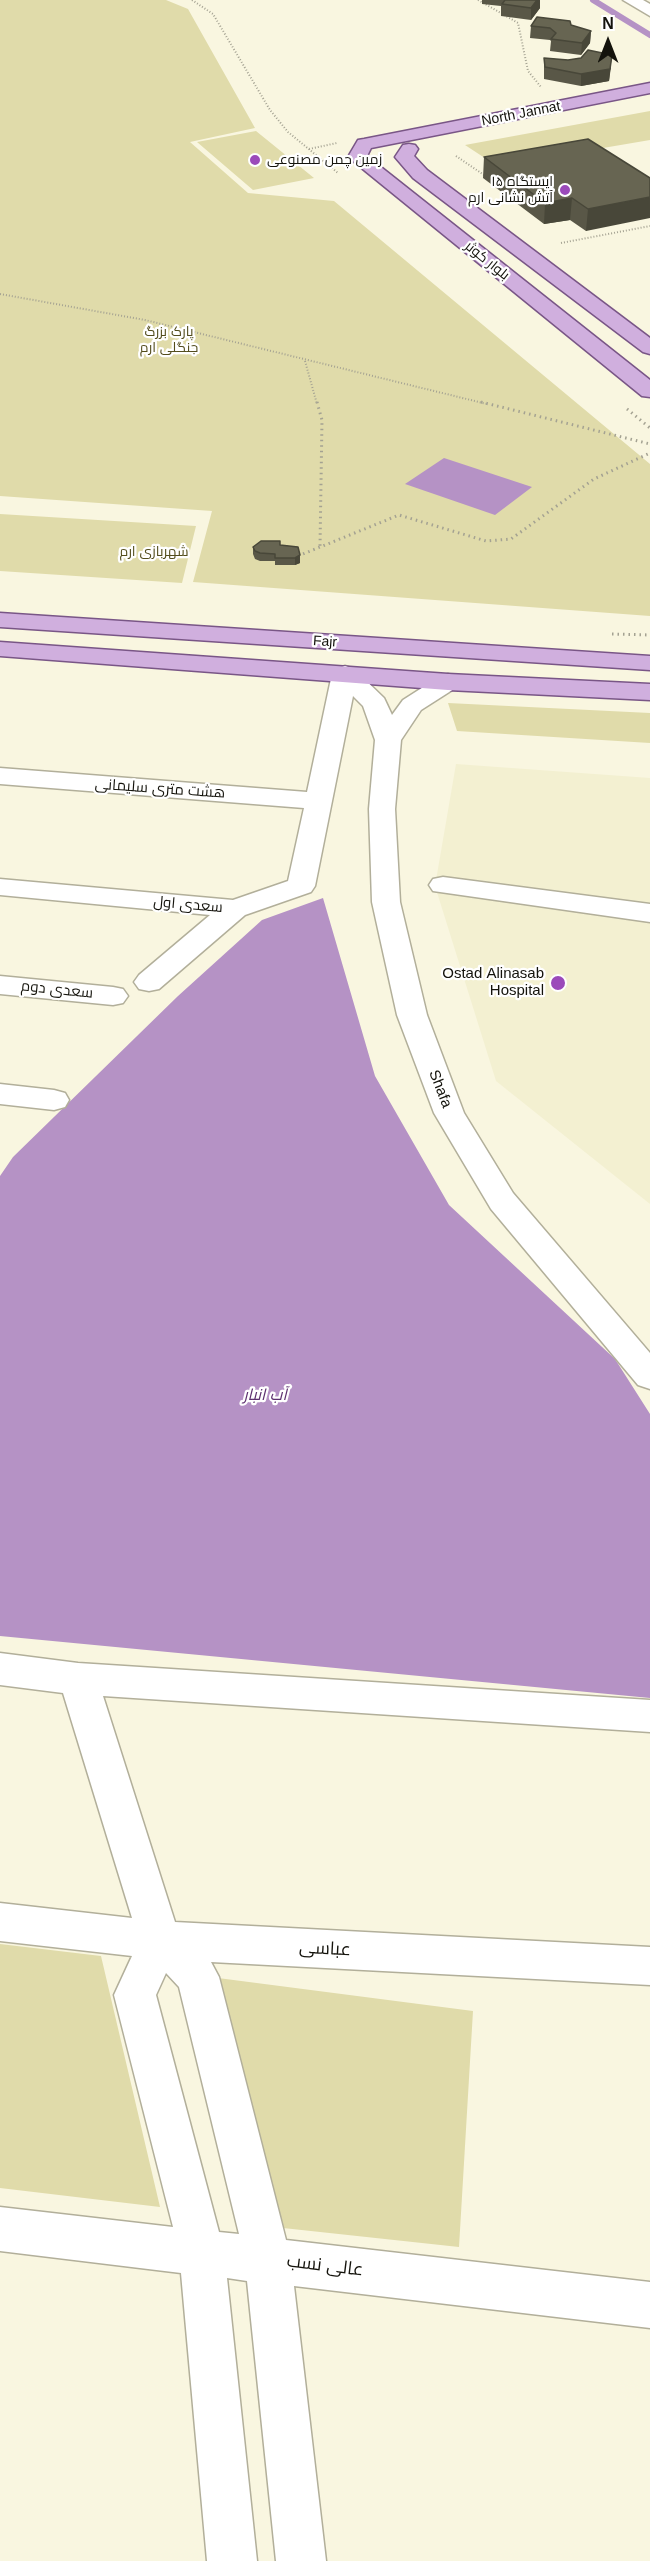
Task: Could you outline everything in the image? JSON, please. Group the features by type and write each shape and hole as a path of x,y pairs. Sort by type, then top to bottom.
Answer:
{"main road":[{"name":"North Jannat","path":"400,144 650,88"},
{"path":"400,144 650,99"},
{"name":"بلوار کوثر","path":"650,348 420,174 404,157 400,144 364,144 357,156 650,391"},
{"path":"625,370 650,358"},
{"path":"625,370 650,368"},
{"name":"Fajr","path":"0,620 650,663"},
{"name":"Fajr","path":"0,649 448,682 650,692"}],"street":[{"path":"631,0 650,11"},
{"path":"345,674 375,703 388,740"},
{"name":"سعدی اول","path":"0,887 235,909 301,886 345,674"},
{"path":"388,740 412,705 448,682"},
{"name":"Shafa","path":"388,740 382,809 386,902 412,1016 449,1113 502,1201 650,1376"},
{"name":"هشت متری سلیمانی","path":"0,776 319,801"},
{"path":"443,885 650,914"},
{"path":"149,982 235,909"},
{"name":"سعدی دوم","path":"0,984 113,996"},
{"path":"0,1094 54,1100"},
{"path":"0,1669 78,1679 650,1716"},
{"path":"78,1679 160,1940 198,1977 268,2260 301,2561"},
{"name":"عباسی","path":"0,1922 160,1940 650,1966"},
{"path":"160,1940 135,1995 202,2253 232,2561"},
{"name":"عالی نسب","path":"0,2229 650,2305"}],"path":[{"path":"477,0 518,23 528,71 558,107"},
{"path":"456,156 484,175 496,173"},
{"path":"561,243 650,226"},
{"path":"0,294 145,320 650,444"},
{"path":"305,360 322,420 320,547"},
{"path":"298,556 399,515 486,541 511,539 594,479 650,453"}],"shaded area":[{"name":"Ostad Alinasab Hospital","path":"456,764 650,778 650,1204 496,1081 435,886"}],"green space":[{"name":"پارک بزرگ جنگلی ارم","path":"0,0 166,0 188,9 255,128 190,142 248,193 334,201 650,464 650,616 193,582 212,511 0,496"},
{"path":"650,111 650,140 497,166 465,145"},
{"name":"زمین چمن مصنوعی","path":"256,131 314,178 253,190 197,142"},
{"name":"شهربازی ارم","path":"0,514 196,526 182,583 0,571"},
{"path":"448,703 650,713 650,743 457,731"},
{"path":"0,1944 101,1956 160,2207 0,2188"},
{"path":"218,1978 473,2011 459,2247 283,2228"}],"water":[{"path":"444,458 532,487 495,515 405,484"},
{"name":"آب انبار","path":"323,898 375,1076 449,1205 615,1359 650,1414 650,1698 0,1636 0,1176 13,1157 178,996 262,920"}],"building":[{"path":"505,0 537,0 531,8 502,4"},
{"path":"537,17 570,21 571,25 591,31 582,43 551,39 556,33 550,28 531,26"},
{"path":"588,50 612,55 610,69 581,74 545,67 544,58 568,60 581,58"},
{"path":"588,139 650,178 650,197 588,209 572,198 545,203 484,157"},
{"path":"261,541 280,541 280,545 298,547 300,555 295,558 275,558 275,554 255,551 253,547"}],"waterway":[{"path":"593,0 650,35"}],"place":[{"name":"زمین چمن مصنوعی","path":"255,160"},
{"name":"ایستگاه ۱۵ آتش نشانی ارم","path":"565,190"},
{"name":"Ostad Alinasab Hospital","path":"558,983"}]}
